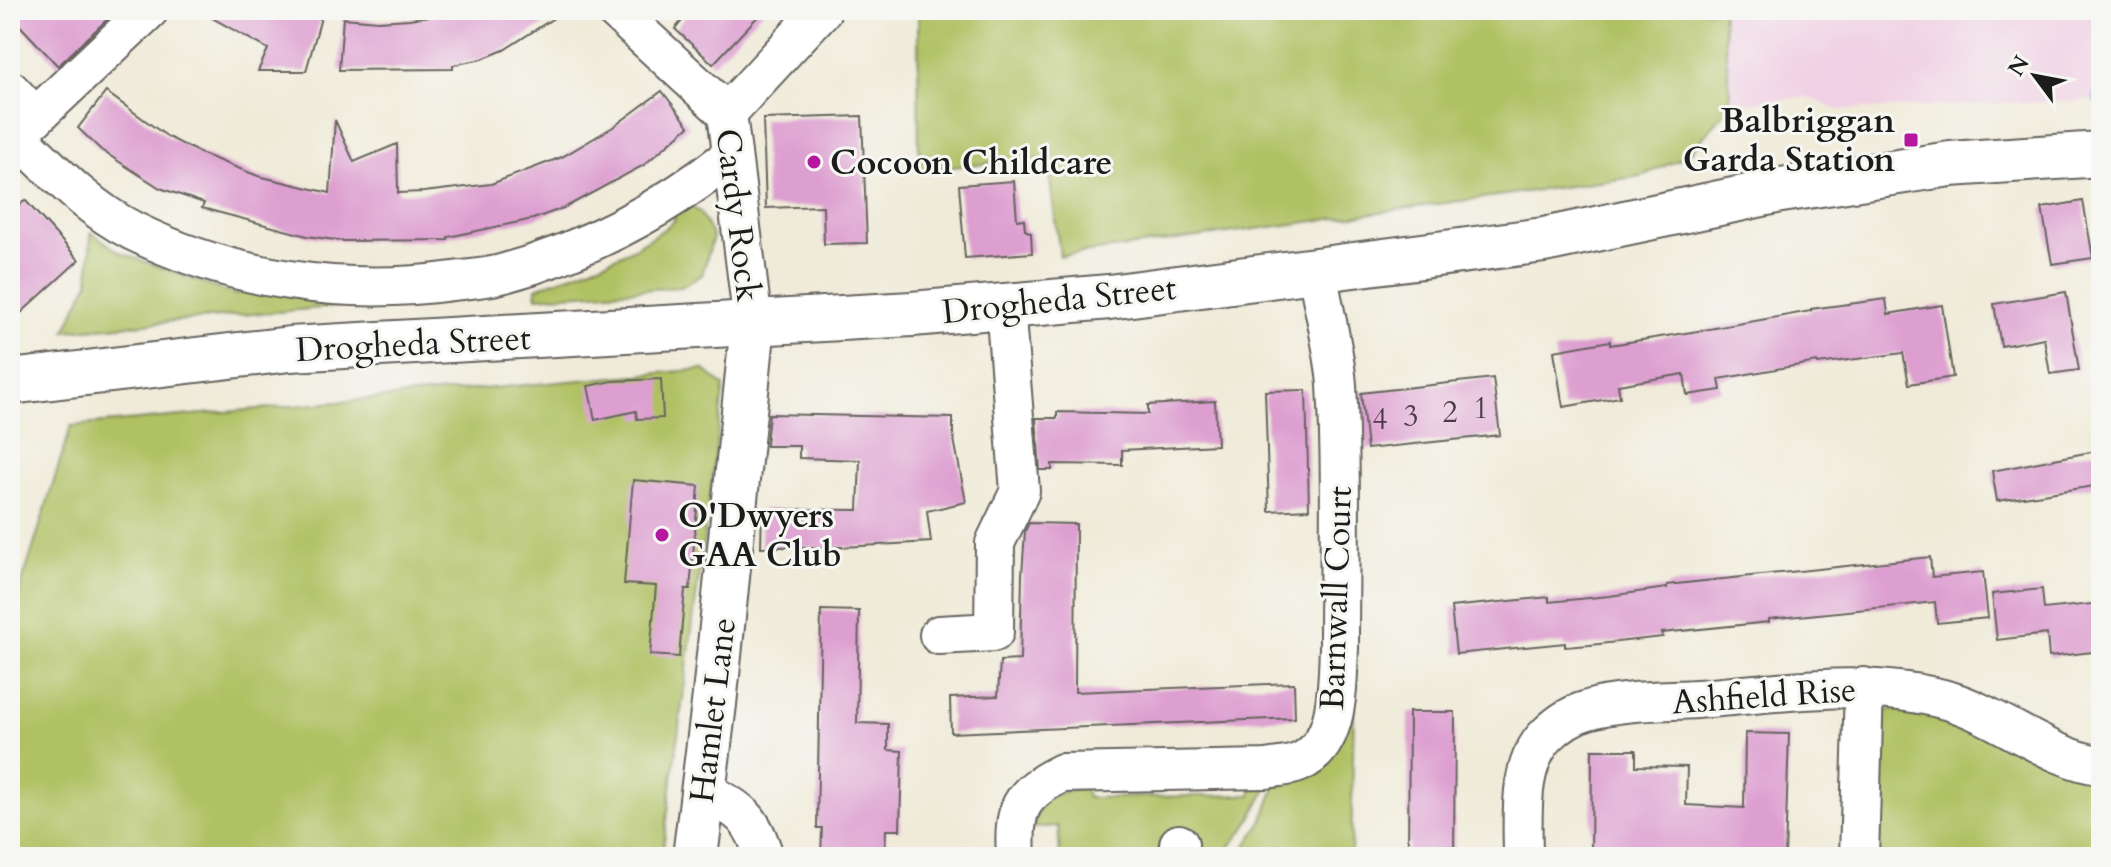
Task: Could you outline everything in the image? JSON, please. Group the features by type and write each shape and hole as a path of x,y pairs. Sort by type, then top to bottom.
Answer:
{"main road":[{"name":"Drogheda Street","path":"10,382 290,349 753,324 1109,297 1544,240 1781,190 1950,164 2101,154"},
{"name":"Hamlet Lane","path":"695,857 753,324"}],"street":[{"path":"149,10 18,121 50,168 132,231 244,273 298,283 411,287 499,275 581,248 686,189 732,155"},
{"name":"Cardy Rock","path":"615,10 727,113 753,324"},
{"path":"727,113 822,10"},
{"name":"Barnwall Court","path":"1016,857 1017,816 1024,798 1062,773 1266,769 1297,764 1316,751 1331,727 1339,648 1337,383 1328,316 1322,306 1317,270"},
{"path":"939,635 994,632 995,543 1020,491 1005,306"},
{"path":"1859,857 1864,687"},
{"name":"Ashfield Rise","path":"1523,857 1524,795 1530,761 1544,738 1559,723 1588,710 1636,703 1864,687 1908,690 1954,702 2050,748 2101,765"},
{"path":"703,790 737,809 755,829 764,857"}],"shaded area":[{"path":"1722,10 2101,10 2098,100 1838,110 1808,97 1731,105"}],"green space":[{"path":"918,10 1722,10 1731,105 1687,156 1642,176 1060,256 1047,158 919,170"},
{"path":"682,202 700,212 713,237 702,275 681,287 537,297 536,288 609,260 660,232 675,220 671,212"},
{"path":"91,232 121,253 236,295 241,279 387,302 65,331 89,281"},
{"name":"O'Dwyers GAA Club","path":"703,369 724,386 662,857 10,857 10,622 71,426"},
{"path":"1355,657 1351,857 1238,857 1262,822 1279,777"},
{"path":"1954,702 2101,765 2101,857 1870,857 1882,712"},
{"path":"1271,781 1246,827 1221,857 1188,857 1188,839 1161,838 1158,857 1060,857 1058,826 1032,828 1045,796 1085,787 1087,798 1251,795 1251,782"}],"building":[{"path":"10,10 117,10 58,66 10,15"},
{"path":"198,10 302,10 322,14 306,71 258,71 268,49"},
{"path":"474,10 566,10 504,50 482,59 453,65 453,69 339,70 343,18 378,21"},
{"path":"691,10 764,10 713,64 675,29"},
{"path":"662,91 689,126 644,165 566,207 533,219 448,237 448,240 342,241 307,236 202,208 204,203 160,188 101,150 78,128 106,92 168,137 202,154 258,176 330,193 335,120 354,162 397,144 398,193 424,192 491,184 562,157 613,127"},
{"name":"Cocoon Childcare","path":"862,116 867,243 824,244 823,206 766,208 763,119"},
{"path":"1014,181 1017,220 1024,219 1025,230 1031,233 1032,253 965,258 959,185"},
{"path":"25,200 79,260 10,323 10,214"},
{"path":"2083,201 2093,258 2052,264 2042,208"},
{"path":"2066,292 2079,370 2050,374 2044,338 2001,346 1994,304"},
{"path":"1886,299 1888,314 1942,305 1953,377 1909,384 1903,353 1817,362 1719,379 1721,390 1687,395 1684,374 1618,385 1620,397 1563,407 1554,351 1610,341 1610,345 1811,309"},
{"path":"1493,378 1500,435 1367,449 1361,393"},
{"path":"661,379 663,418 637,419 636,411 595,420 588,386 613,381"},
{"path":"1306,390 1309,509 1269,511 1265,391"},
{"path":"1215,401 1217,445 1122,450 1122,465 1052,464 1052,470 1040,470 1036,418 1057,418 1057,412 1148,414 1148,405"},
{"path":"769,414 953,418 953,434 966,502 927,511 931,542 843,547 761,547 762,509 858,510 860,460 799,458 799,446 766,446"},
{"path":"2101,450 2101,485 1997,501 1992,471"},
{"name":"O'Dwyers GAA Club","path":"633,480 699,486 690,589 685,589 679,657 650,655 656,586 624,584"},
{"path":"1029,523 1076,524 1075,692 1294,683 1295,718 951,733 950,698 998,696 1000,661 1020,660 1022,575 1025,531"},
{"path":"1930,557 1932,577 1983,572 1988,618 1937,623 1935,602 1769,619 1769,622 1662,633 1663,637 1590,645 1565,647 1565,643 1456,654 1451,607 1549,597 1549,602 1609,596 1667,588 1667,585"},
{"path":"2042,589 2044,609 2101,603 2101,651 2049,657 2047,634 1997,640 1992,594"},
{"path":"821,610 859,611 857,723 888,724 888,750 902,751 900,830 886,830 885,857 821,857 822,828 817,828"},
{"path":"1409,712 1455,712 1454,857 1408,857"},
{"path":"1745,733 1789,734 1785,857 1591,857 1592,750 1636,750 1636,766 1687,767 1686,805 1744,808"}],"waterway":[{"path":"2098,100 2101,72"}],"place":[{"name":"Balbriggan Garda Station","path":"1911,140"},
{"name":"Cocoon Childcare","path":"814,162"},
{"name":"O'Dwyers GAA Club","path":"662,535"}]}
